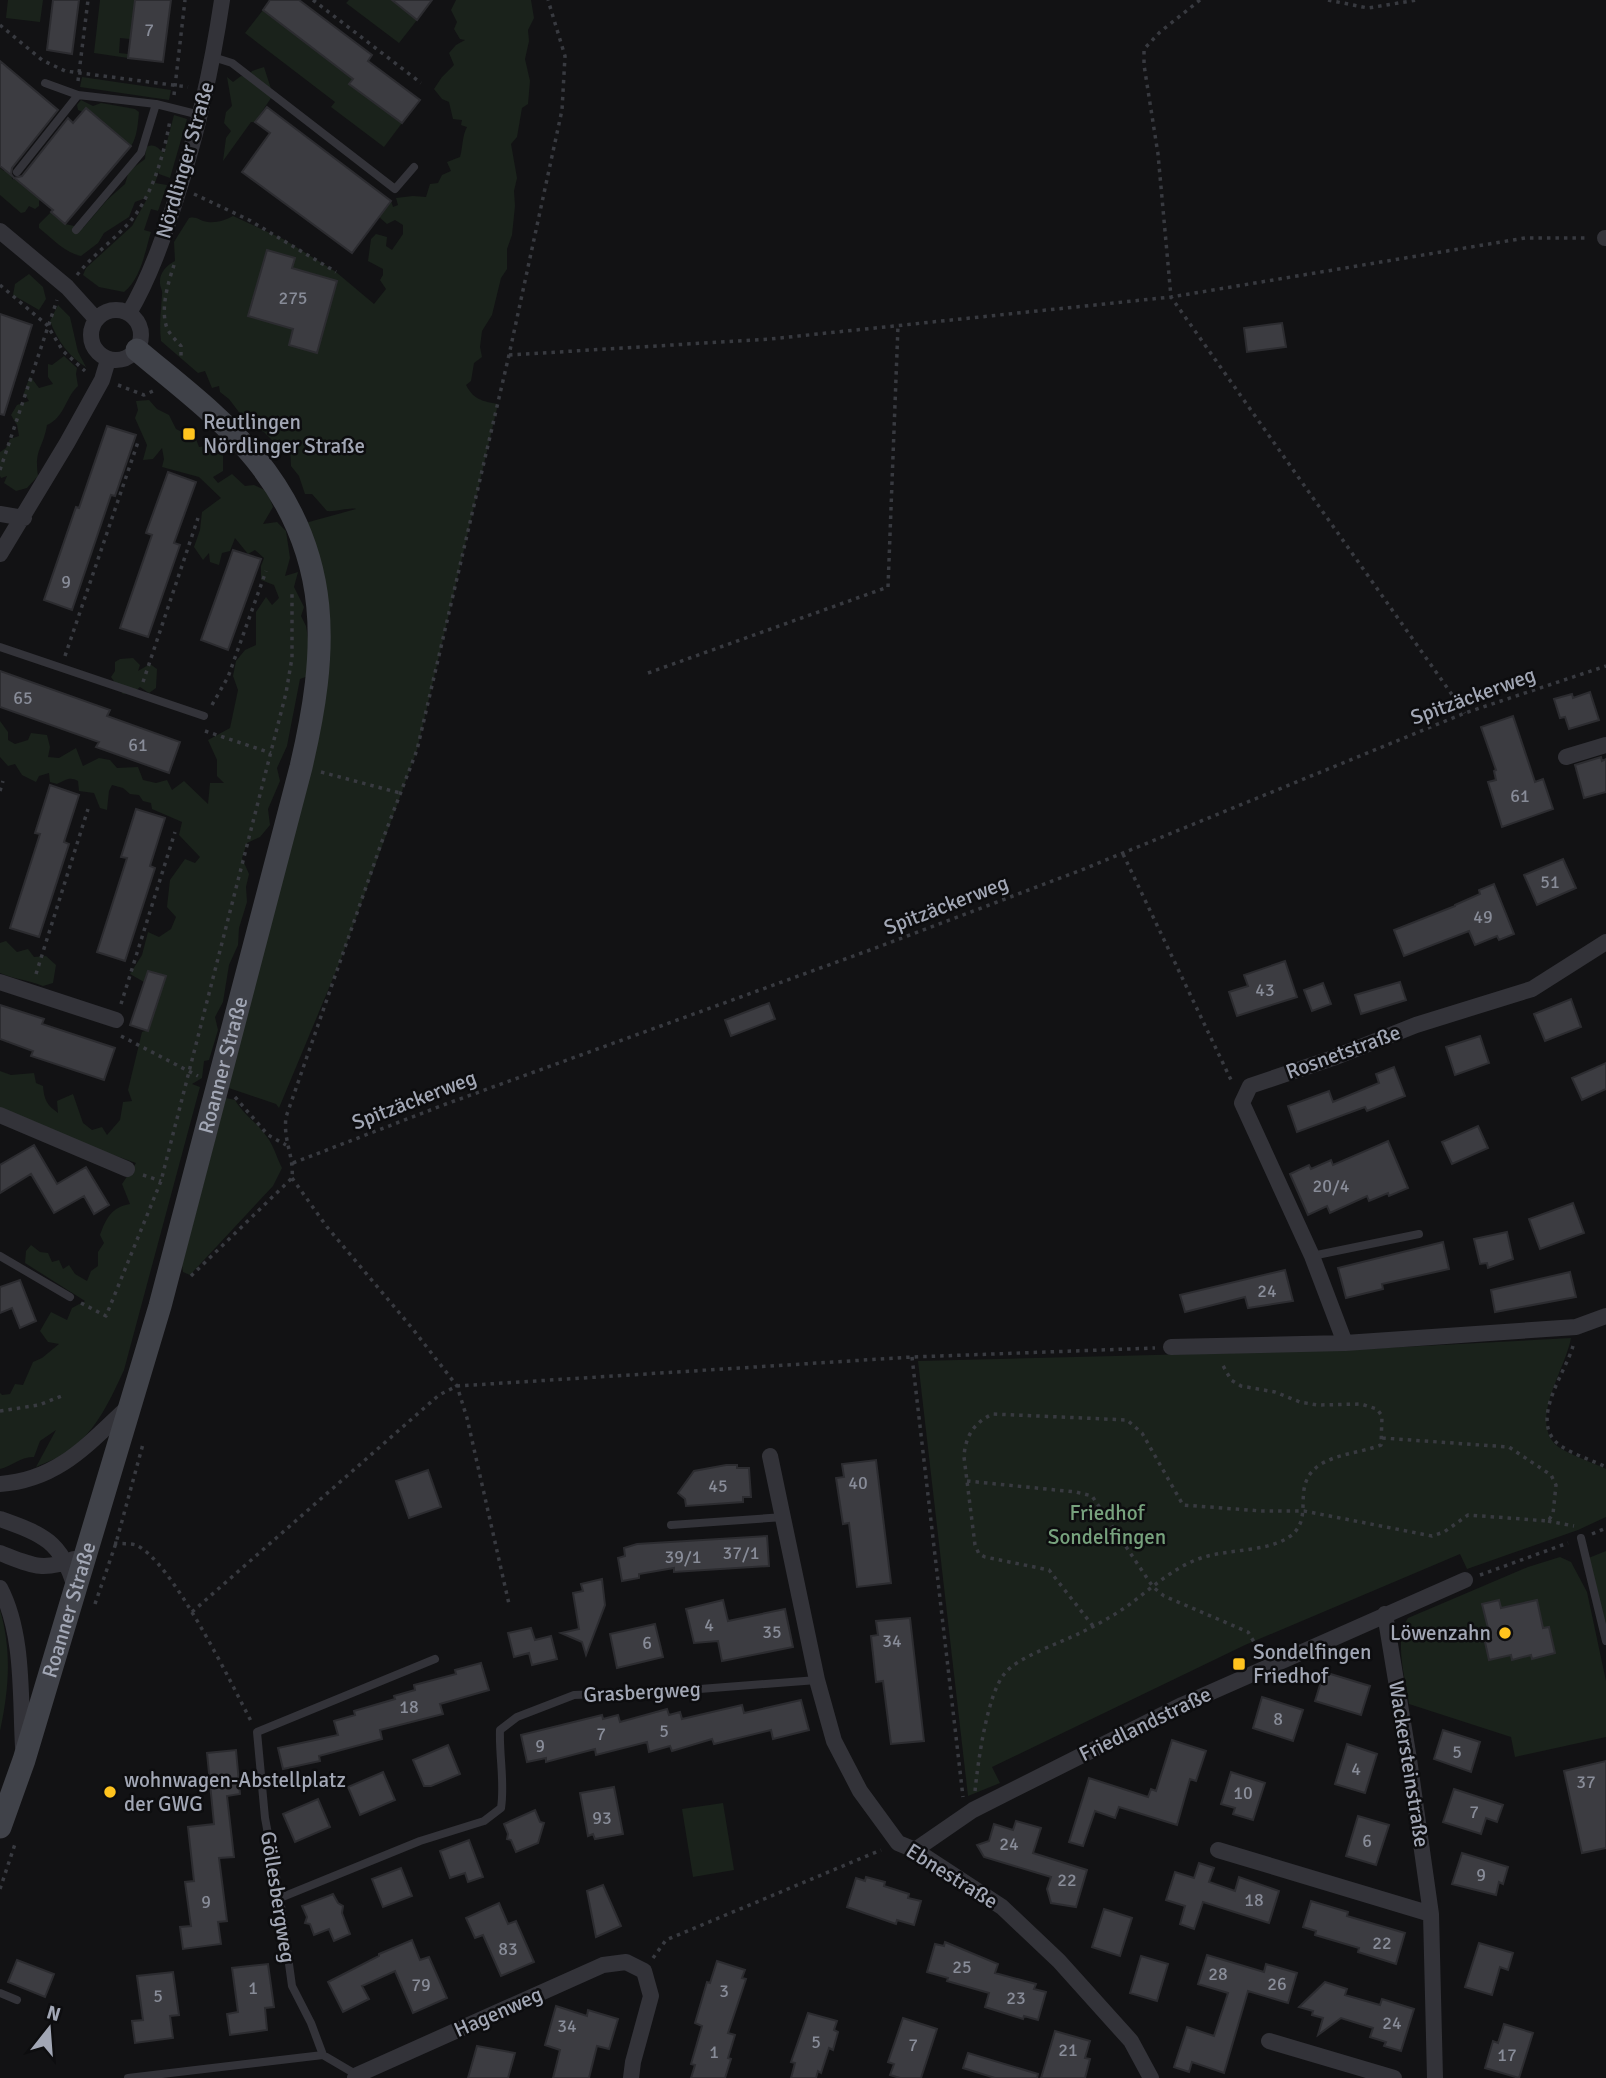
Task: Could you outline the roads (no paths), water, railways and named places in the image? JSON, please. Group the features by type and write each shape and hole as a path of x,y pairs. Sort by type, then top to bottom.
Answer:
{"street":[{"name":"Nördlinger Straße","path":"129,313 146,284 164,236 200,115 222,0"},
{"path":"0,231 67,287 96,319"},
{"path":"113,310 129,313 139,324 140,344 125,360 108,360 94,350 91,342 90,333 96,319 113,310"},
{"name":"Roanner Straße","path":"0,1828 24,1760 163,1293 301,767 315,699 320,637 316,583 309,553 285,499 255,457 236,436 137,350"},
{"path":"0,554 24,518 102,380 108,360"},
{"path":"0,514 24,518"},
{"path":"1566,757 1606,745"},
{"name":"Rosnetstraße","path":"1312,1256 1242,1103 1250,1086 1333,1058 1416,1025 1532,989 1606,942"},
{"path":"0,982 116,1020"},
{"path":"0,1115 127,1169"},
{"path":"1312,1256 1345,1343"},
{"path":"1171,1347 1345,1343 1576,1326 1606,1316"},
{"path":"0,1485 23,1482 60,1467 130,1405"},
{"name":"Ebnestraße","path":"770,1456 817,1680 834,1741 860,1791 898,1843 915,1850 1002,1907 1059,1961 1131,2041 1151,2078"},
{"path":"0,1519 43,1536 66,1562 75,1590"},
{"path":"0,1553 38,1567 66,1562 87,1549"},
{"name":"Friedlandstraße","path":"915,1850 969,1813 1158,1717 1465,1580"},
{"path":"0,1588 9,1605 17,1648 24,1760"},
{"name":"Wackersteinstraße","path":"1385,1614 1431,1914 1435,2078"},
{"path":"1218,1850 1431,1914"},
{"name":"Hagenweg","path":"356,2076 603,1965 626,1962 644,1971 651,1996 631,2078"},
{"path":"1269,2041 1394,2078"}],"lane":[{"path":"213,57 232,62 395,189 414,167"},
{"path":"45,83 78,95 156,104 200,115"},
{"path":"17,172 78,95"},
{"path":"76,230 141,153 156,104"},
{"path":"0,646 204,716"},
{"path":"1312,1256 1419,1234"},
{"path":"0,1256 70,1297"},
{"path":"671,1525 784,1517"},
{"path":"1581,1538 1606,1641"},
{"name":"Göllesbergweg","path":"324,2054 292,1986 280,1898 265,1818 257,1732 435,1659"},
{"name":"Grasbergweg","path":"280,1898 420,1841 484,1821 501,1808 503,1794 499,1755 500,1730 517,1717 574,1695 674,1691 817,1680"},
{"path":"0,1993 17,2000"},
{"path":"128,2078 324,2054 356,2076"}],"place":[{"name":"Reutlingen Nördlinger Straße","path":"189,434"},
{"name":"Löwenzahn","path":"1505,1633"},
{"name":"Sondelfingen Friedhof","path":"1239,1664"},
{"name":"wohnwagen-Abstellplatz der GWG","path":"110,1792"}],"park label":[{"name":"Friedhof Sondelfingen","path":"1107,1525"}]}
